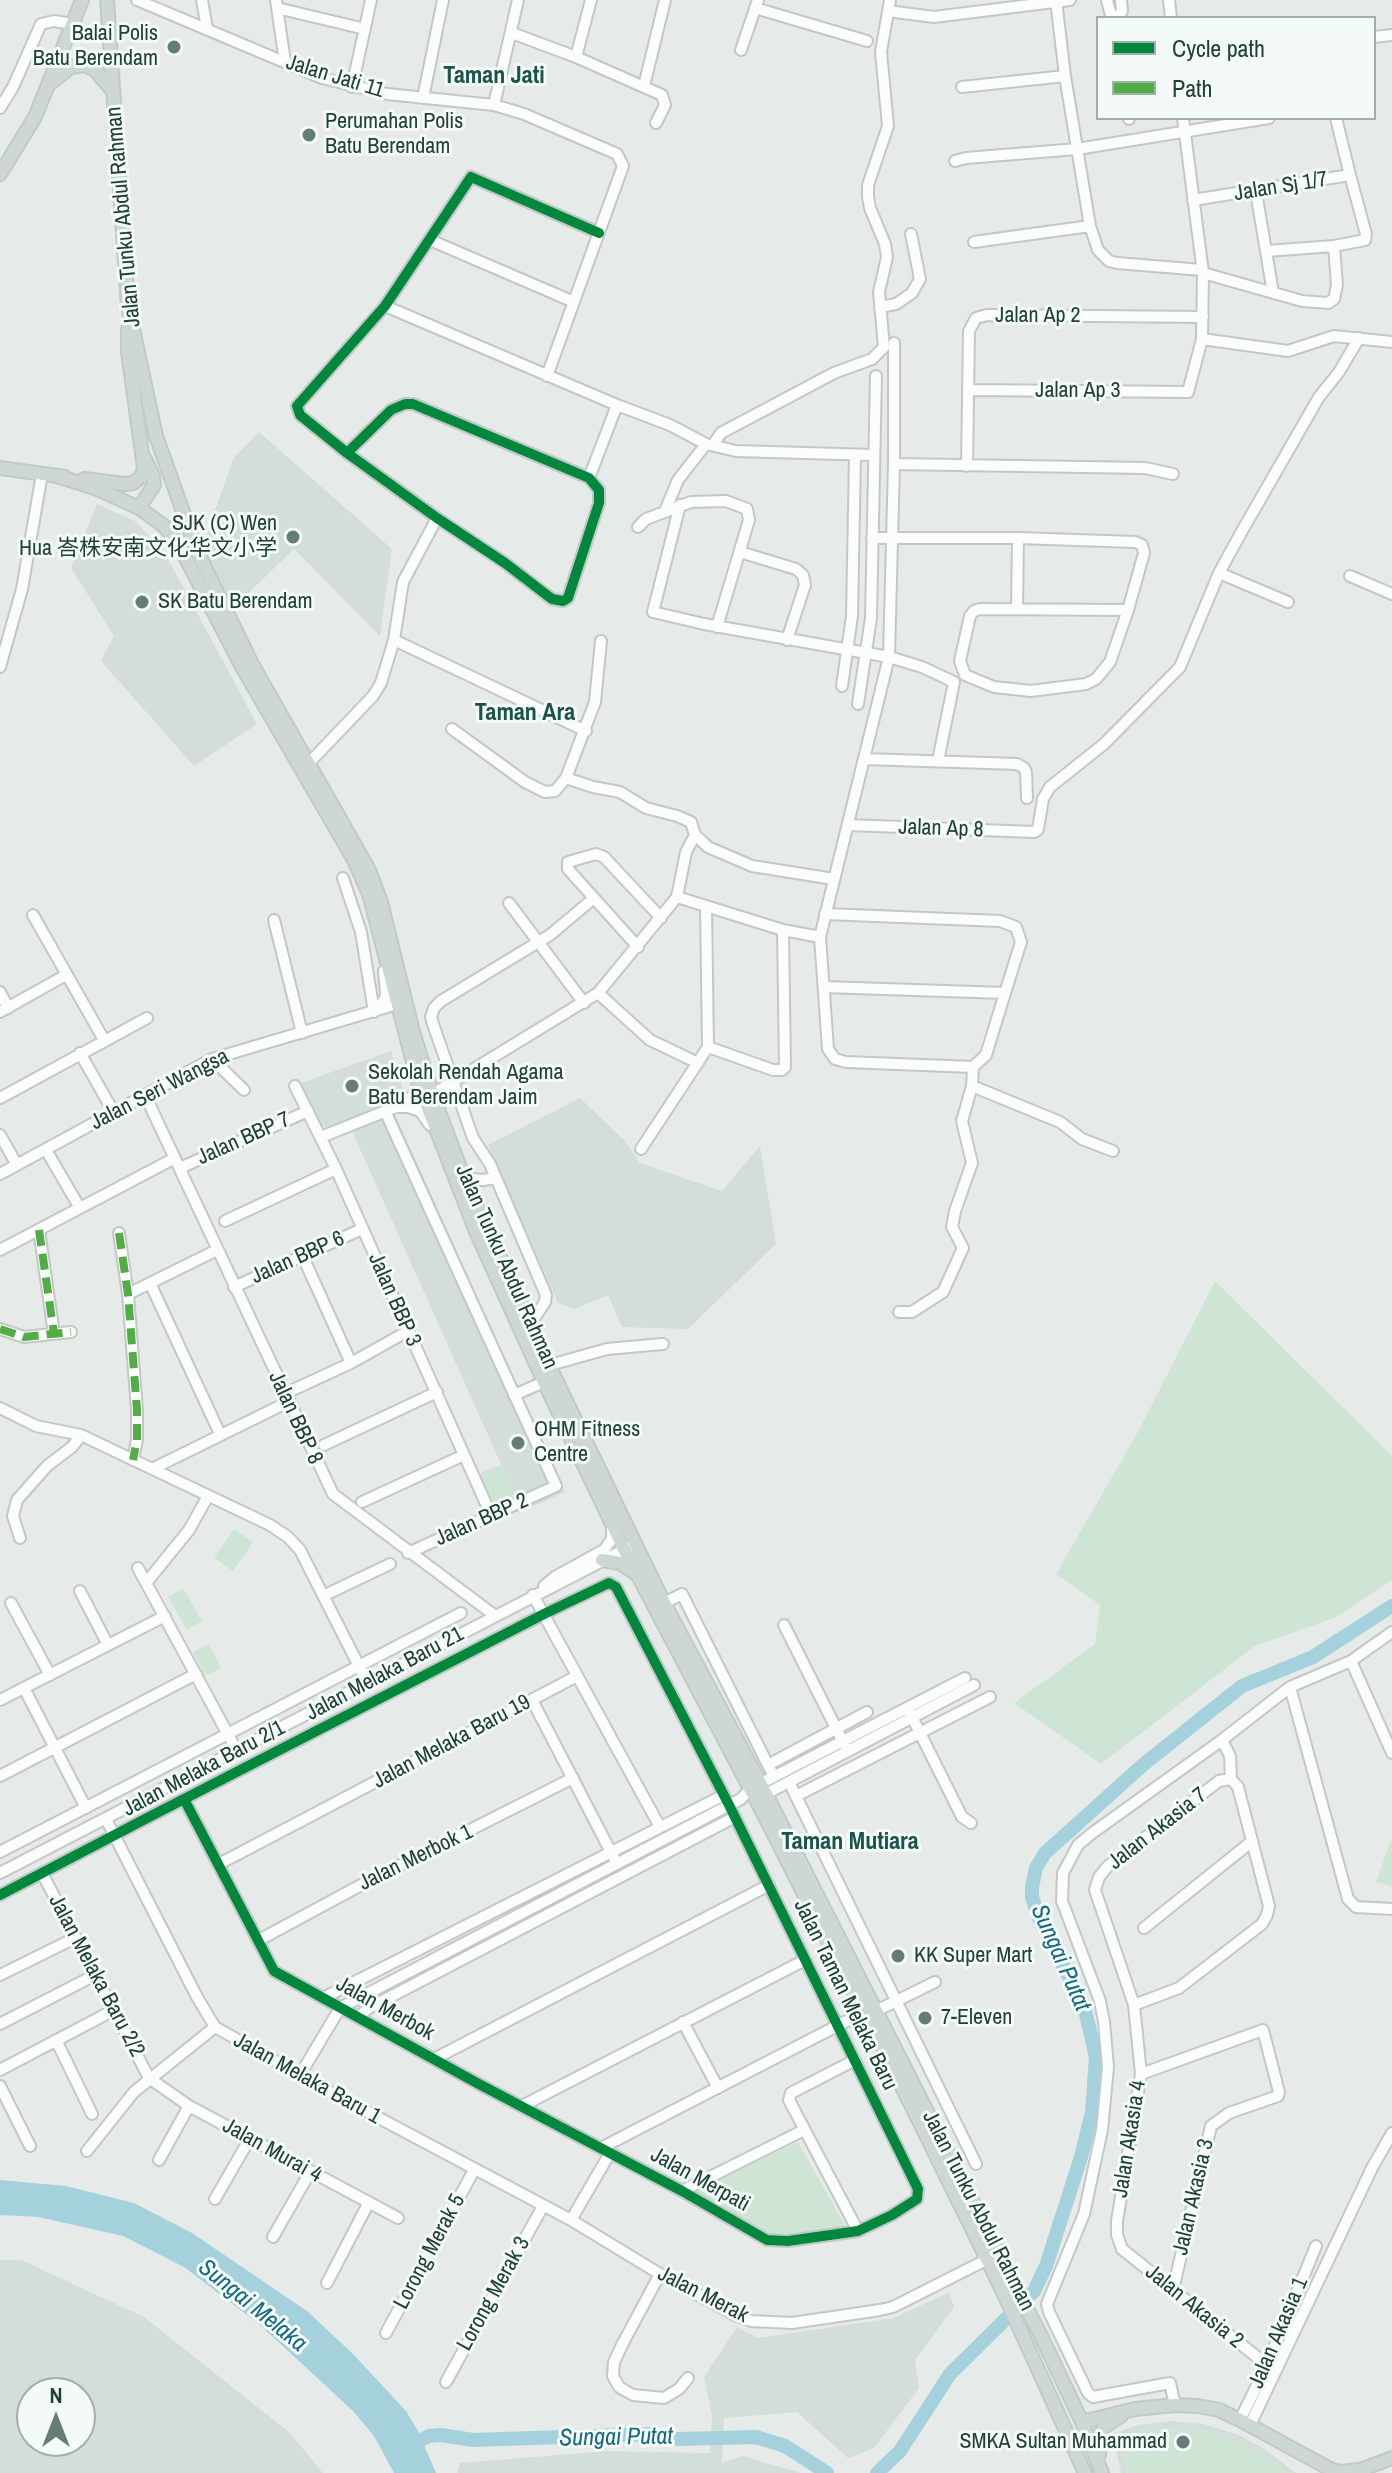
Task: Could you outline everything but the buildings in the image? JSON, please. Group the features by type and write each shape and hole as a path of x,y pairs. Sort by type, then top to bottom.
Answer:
{"main road":[{"path":"0,174 35,117 82,0"},
{"name":"Jalan Tunku Abdul Rahman","path":"107,0 128,306 156,436 197,551 252,664 353,838 373,879 419,1085 438,1140 544,1382 624,1549 870,2012 1009,2289 1017,2321 1085,2473"},
{"path":"50,84 71,67 84,65 95,70 112,90"},
{"path":"128,306 128,352 145,459 154,485 139,508"},
{"path":"0,468 125,484 141,477 145,459"},
{"name":"Jalan Tunku Abdul Rahman","path":"57,476 95,488 139,508 164,526 179,545 261,702 354,860 432,1093 464,1178 754,1793"},
{"path":"602,1560 627,1566 640,1578"},
{"name":"Jalan Tunku Abdul Rahman","path":"870,2012 986,2260 1029,2312 1082,2422 1102,2473"},
{"path":"1027,2344 1065,2411 1082,2422 1135,2409"},
{"path":"1073,2404 1093,2413 1175,2405 1208,2408 1245,2422 1340,2472 1360,2470 1392,2458"},
{"path":"1102,2473 1100,2434 1113,2420 1135,2409"},
{"path":"1082,2422 1079,2440 1092,2473"}],"street":[{"name":"Jalan Jati 11","path":"137,0 352,87 494,105 524,114 617,154 623,166 599,233"},
{"path":"202,0 207,29"},
{"path":"352,87 371,0"},
{"path":"423,98 443,0"},
{"path":"494,105 518,0"},
{"path":"576,57 591,0"},
{"path":"644,86 665,0"},
{"path":"665,511 678,480 721,433 834,373 872,359 884,347 880,281 887,257 870,208 868,185 888,126 881,52 889,6 934,17 1070,0"},
{"path":"1056,1 1077,149 1090,226 1098,250 1109,261 1202,271 1302,301 1331,302 1337,285 1334,246 1267,251"},
{"path":"285,62 277,4 365,29"},
{"path":"741,50 756,4 867,41"},
{"path":"0,108 13,87 41,24 54,21 73,24"},
{"path":"512,33 662,95 665,105 656,123"},
{"path":"962,87 1065,76"},
{"path":"1183,120 1202,271 1202,339 1288,351 1334,336 1392,342"},
{"path":"955,161 1077,149 1257,120"},
{"path":"1336,120 1350,175"},
{"name":"Jalan Sj 1/7","path":"1193,200 1350,175 1365,240 1334,246"},
{"path":"347,453 391,410 413,404 589,478 599,490 599,503 571,593 563,601 552,599 347,453 300,415 297,406 385,306 471,177 599,233 547,376"},
{"path":"1256,192 1273,293"},
{"path":"974,242 1090,226"},
{"path":"880,307 896,304 912,293 920,279 911,234"},
{"path":"430,240 574,302"},
{"path":"385,306 709,444 736,451 874,455"},
{"name":"Jalan Ap 2","path":"967,466 969,326 980,316 1203,317"},
{"path":"1288,602 1219,573 1319,397 1339,372 1359,338"},
{"name":"Jalan Ap 3","path":"969,390 1188,392 1202,339"},
{"path":"894,343 889,657 820,937 827,1043 835,1059 846,1062 973,1067"},
{"path":"858,704 867,653 876,376"},
{"path":"589,478 617,405"},
{"path":"842,686 852,616 855,455"},
{"path":"894,464 1145,468 1173,474"},
{"path":"0,667 22,589 42,474"},
{"path":"638,527 646,519 680,505 711,500 734,503 747,509 749,520 717,627"},
{"path":"680,505 653,612 717,627 889,657 922,667 954,682 938,761"},
{"path":"308,764 373,696 386,670 394,640 403,582 437,518"},
{"path":"872,538 1018,538 1140,543 1144,553 1128,610 1110,662 1096,679 1086,684 1031,691 994,687 965,675 960,661 970,616 974,611 1128,610"},
{"path":"1017,609 1018,538"},
{"path":"740,552 796,569 803,575 805,585 787,640"},
{"name":"Jalan Ap 8","path":"848,825 1035,832 1040,825 1043,799 1050,787 1104,744 1180,667 1219,573"},
{"path":"1350,576 1392,594"},
{"path":"394,640 586,731"},
{"path":"452,729 525,782 545,792 555,791 566,778 595,702 601,641"},
{"path":"864,759 1021,765 1026,772 1027,798"},
{"path":"566,778 620,792 646,808 685,818 691,822 695,835 708,847 752,866 834,879"},
{"path":"428,1110 428,1096 432,1093 598,993 677,897 686,852 695,835"},
{"path":"638,947 568,869 570,861 596,854 604,857 661,918"},
{"path":"343,878 357,917 374,1012"},
{"path":"677,897 783,930 820,937"},
{"path":"531,1323 545,1302 546,1295 490,1164 473,1138 431,1017 441,1001 538,943 594,898"},
{"path":"509,903 584,1003"},
{"path":"641,1149 708,1047 706,906"},
{"path":"357,917 374,913"},
{"path":"825,914 1008,923 1016,927 1021,942 986,1055 973,1067 972,1086 962,1121 972,1163 952,1220 953,1232 962,1242 962,1251 943,1292 912,1312 899,1312"},
{"path":"33,915 104,1040"},
{"path":"274,920 302,1033"},
{"path":"708,1047 773,1070 785,1067 783,930"},
{"path":"374,1012 382,1004 386,993 382,947"},
{"path":"0,992 4,1010 66,975"},
{"path":"824,987 1005,993"},
{"path":"598,993 650,1040 698,1063"},
{"name":"Jalan Seri Wangsa","path":"0,1174 212,1059 401,1003"},
{"path":"0,1098 147,1018"},
{"path":"80,1053 113,1111"},
{"path":"212,1059 244,1090"},
{"path":"321,1137 391,1109 412,1097 419,1085"},
{"name":"Jalan BBP 3","path":"295,1086 336,1169 491,1515"},
{"path":"972,1086 1060,1122 1082,1139 1113,1151"},
{"name":"Jalan BBP 8","path":"145,1095 333,1494 494,1615"},
{"path":"391,1109 408,1107 420,1111 438,1140"},
{"path":"391,1109 514,1395 544,1382"},
{"name":"Jalan BBP 7","path":"0,1250 80,1208 178,1163 308,1111"},
{"path":"0,1135 17,1165"},
{"path":"46,1150 80,1208"},
{"path":"225,1221 336,1169"},
{"path":"464,1178 496,1178"},
{"name":"Jalan BBP 6","path":"234,1287 362,1229"},
{"path":"39,1230 54,1334"},
{"path":"119,1233 128,1294 137,1410 133,1460"},
{"path":"128,1294 217,1250"},
{"path":"303,1257 351,1363"},
{"path":"150,1283 220,1434"},
{"path":"0,1329 24,1337 71,1332"},
{"path":"152,1469 408,1331"},
{"path":"550,1365 607,1349 663,1344"},
{"path":"324,1445 437,1392"},
{"name":"Jalan BBP 2","path":"408,1553 556,1486 514,1395"},
{"path":"0,1408 36,1426 81,1435 270,1525 288,1537 300,1550 367,1682"},
{"path":"20,1538 13,1516 17,1500 47,1466 72,1447 81,1435"},
{"path":"362,1502 464,1455"},
{"path":"146,1583 189,1530 208,1496"},
{"path":"533,1595 555,1577 604,1550 612,1539 612,1523"},
{"path":"533,1595 636,1543"},
{"path":"323,1596 390,1564"},
{"path":"138,1568 237,1751"},
{"name":"Jalan Melaka Baru 21","path":"184,1799 605,1583 616,1587 727,1800"},
{"path":"80,1591 108,1645"},
{"path":"664,1603 682,1594 774,1777"},
{"path":"533,1595 660,1827"},
{"name":"Jalan Melaka Baru 2/1","path":"0,1873 533,1595"},
{"path":"11,1603 50,1675"},
{"path":"0,1852 461,1613"},
{"path":"0,1700 165,1616"},
{"path":"784,1625 845,1746"},
{"path":"1175,2405 1170,2383 1093,2397 1088,2393 1047,2304 1084,2214 1102,2130 1108,2067 1100,2001 1062,1901 1063,1873 1069,1858 1091,1834 1290,1687 1351,1661 1392,1632"},
{"path":"1351,1661 1392,1753"},
{"path":"0,1776 196,1674"},
{"name":"Jalan Melaka Baru 19","path":"219,1864 577,1676"},
{"path":"754,1793 774,1777 845,1746 970,1682"},
{"path":"1290,1687 1348,1899 1356,1907 1392,1909"},
{"path":"24,1688 86,1808"},
{"path":"796,1796 990,1697"},
{"path":"532,1700 617,1863"},
{"path":"768,1765 867,1712"},
{"path":"910,1713 962,1817 971,1823"},
{"path":"1134,2005 1179,1988 1262,1924 1269,1906 1238,1787 1231,1779 1230,1756 1222,1740"},
{"path":"323,1998 660,1827 727,1800 789,1782 845,1746"},
{"name":"Jalan Merbok 1","path":"259,1940 573,1778"},
{"name":"Jalan Akasia 7","path":"1095,1890 1099,1877 1108,1866 1219,1781 1231,1779"},
{"path":"789,1782 976,2164"},
{"path":"184,1799 259,1940"},
{"name":"Jalan Melaka Baru 2/1","path":"0,1895 184,1799"},
{"path":"300,2075 340,2008 617,1863 727,1800"},
{"name":"Jalan Taman Melaka Baru","path":"727,1800 918,2189 915,2203"},
{"path":"359,2017 367,2009 735,1817"},
{"name":"Jalan Melaka Baru 1","path":"106,1819 215,2027 438,2150"},
{"path":"1144,1928 1251,1842"},
{"name":"Jalan Melaka Baru 2/2","path":"42,1873 149,2078"},
{"path":"434,2059 769,1885"},
{"path":"567,1889 574,1901"},
{"name":"Jalan Akasia 4","path":"1095,1890 1134,2005 1141,2074 1117,2221 1117,2235 1122,2249"},
{"path":"497,1910 509,1935"},
{"path":"0,1975 75,1938"},
{"name":"Jalan Merbok","path":"259,1940 274,1971 477,2083"},
{"path":"522,2106 805,1960"},
{"path":"0,2024 95,1975"},
{"path":"571,2220 606,2150 838,2025 935,1982"},
{"path":"0,2070 114,2010"},
{"path":"683,2022 718,2088"},
{"path":"87,2151 134,2092 215,2027"},
{"name":"Jalan Akasia 3","path":"1141,2074 1263,2030 1279,2092 1275,2097 1229,2113 1211,2126 1173,2290"},
{"path":"56,2040 92,2114"},
{"path":"855,2060 791,2093 789,2100 858,2231"},
{"name":"Jalan Murai 4","path":"149,2078 189,2106 249,2140 398,2218"},
{"name":"Jalan Merpati","path":"477,2083 682,2191 767,2240 788,2241 858,2231 915,2203"},
{"path":"0,2086 30,2146"},
{"path":"159,2160 189,2106"},
{"path":"0,2113 14,2115"},
{"path":"682,2191 804,2130"},
{"path":"1245,2422 1392,2133"},
{"path":"215,2199 249,2140"},
{"name":"Jalan Merak","path":"438,2150 751,2321 792,2323 893,2307 986,2260"},
{"name":"Lorong Merak 5","path":"386,2333 474,2170"},
{"path":"273,2237 310,2172"},
{"path":"327,2283 368,2204"},
{"name":"Lorong Merak 3","path":"446,2382 543,2206"},
{"name":"Jalan Akasia 1","path":"1245,2422 1316,2246"},
{"name":"Jalan Akasia 2","path":"1122,2249 1267,2365"},
{"path":"660,2274 612,2369 619,2387 640,2397 664,2398 673,2395 688,2378"},
{"path":"1041,2336 1058,2331"}],"shaded area":[{"name":"SJK (C) Wen Hua 峇株安南文化华文小学","path":"259,432 392,549 380,636 294,549 229,612 205,552 210,525 233,459"},
{"name":"SK Batu Berendam","path":"97,504 135,521 163,550 257,724 194,766 101,661 114,636 71,568"},
{"name":"Sekolah Rendah Agama Batu Berendam Jaim","path":"391,1051 403,1090 399,1099 330,1129 319,1124 301,1083"},
{"path":"580,1098 624,1140 640,1163 722,1191 760,1146 776,1244 688,1329 622,1327 608,1295 575,1309 558,1303 488,1145"},
{"path":"394,1112 565,1492 522,1511 352,1131"},
{"path":"0,2260 21,2260 144,2317 289,2432 323,2473 0,2473"},
{"path":"949,2292 954,2307 915,2360 919,2388 874,2448 848,2458 797,2412 724,2418 722,2463 742,2456 801,2473 457,2473 460,2463 607,2451 710,2453 712,2415 704,2377 737,2327 758,2338 894,2318"},
{"name":"SMKA Sultan Muhammad","path":"1170,2421 1203,2424 1239,2435 1266,2450 1296,2473 1121,2473 1112,2434 1138,2425"}],"green space":[{"path":"1215,1281 1392,1456 1392,1580 1337,1617 1255,1646 1101,1764 1014,1703 1095,1644 1100,1605 1056,1574 1139,1430"},
{"path":"501,1465 517,1497 497,1506 491,1502 478,1474"},
{"path":"234,1529 253,1542 233,1571 214,1558"},
{"path":"183,1588 202,1621 187,1630 168,1597"},
{"path":"209,1644 221,1668 205,1676 193,1652"},
{"path":"1392,1837 1392,1887 1376,1882"},
{"path":"798,2142 846,2227 833,2233 764,2236 691,2193"},
{"name":"SMKA Sultan Muhammad","path":"1144,2430 1205,2430 1238,2442 1265,2455 1288,2473 1127,2473 1118,2438"}],"water":[{"name":"Sungai Melaka","path":"0,2180 66,2186 134,2203 192,2233 307,2311 354,2355 406,2411 436,2473 394,2473 374,2436 353,2411 259,2324 184,2267 123,2236 38,2217 0,2215"}],"waterway":[{"name":"Sungai Putat","path":"877,2473 900,2451 950,2374 1034,2291 1046,2266 1081,2157 1092,2112 1096,2057 1084,2006 1040,1921 1032,1897 1036,1868 1045,1853 1144,1764 1242,1686 1313,1657 1392,1606"},
{"name":"Sungai Putat","path":"405,2448 429,2436 441,2435 473,2440 653,2434 678,2439 756,2437 785,2446 827,2473"}],"marked path":[{"path":"39,1230 54,1334"},
{"path":"119,1233 128,1294 137,1410 133,1460"},
{"path":"0,1329 24,1337 71,1332"}],"cycle path":[{"path":"347,453 391,410 413,404 589,478 599,490 599,503 568,598 563,601 552,599 437,518 347,453 300,415 297,406 385,306 471,177 599,233"},
{"path":"0,1895 151,1816 544,1614 609,1583 616,1587 729,1805 918,2189 917,2199 858,2231 788,2241 767,2240 682,2191 477,2083 274,1971 184,1799"}],"place":[{"name":"Balai Polis Batu Berendam","path":"174,47"},
{"name":"Perumahan Polis Batu Berendam","path":"309,135"},
{"name":"SJK (C) Wen Hua 峇株安南文化华文小学","path":"293,537"},
{"name":"SK Batu Berendam","path":"142,602"},
{"name":"Sekolah Rendah Agama Batu Berendam Jaim","path":"352,1086"},
{"name":"OHM Fitness Centre","path":"518,1443"},
{"name":"KK Super Mart","path":"898,1956"},
{"name":"7-Eleven","path":"925,2018"},
{"name":"SMKA Sultan Muhammad","path":"1183,2442"}],"district":[{"name":"Taman Jati","path":"494,77"},
{"name":"Taman Ara","path":"525,714"},
{"name":"Taman Mutiara","path":"850,1843"}]}
